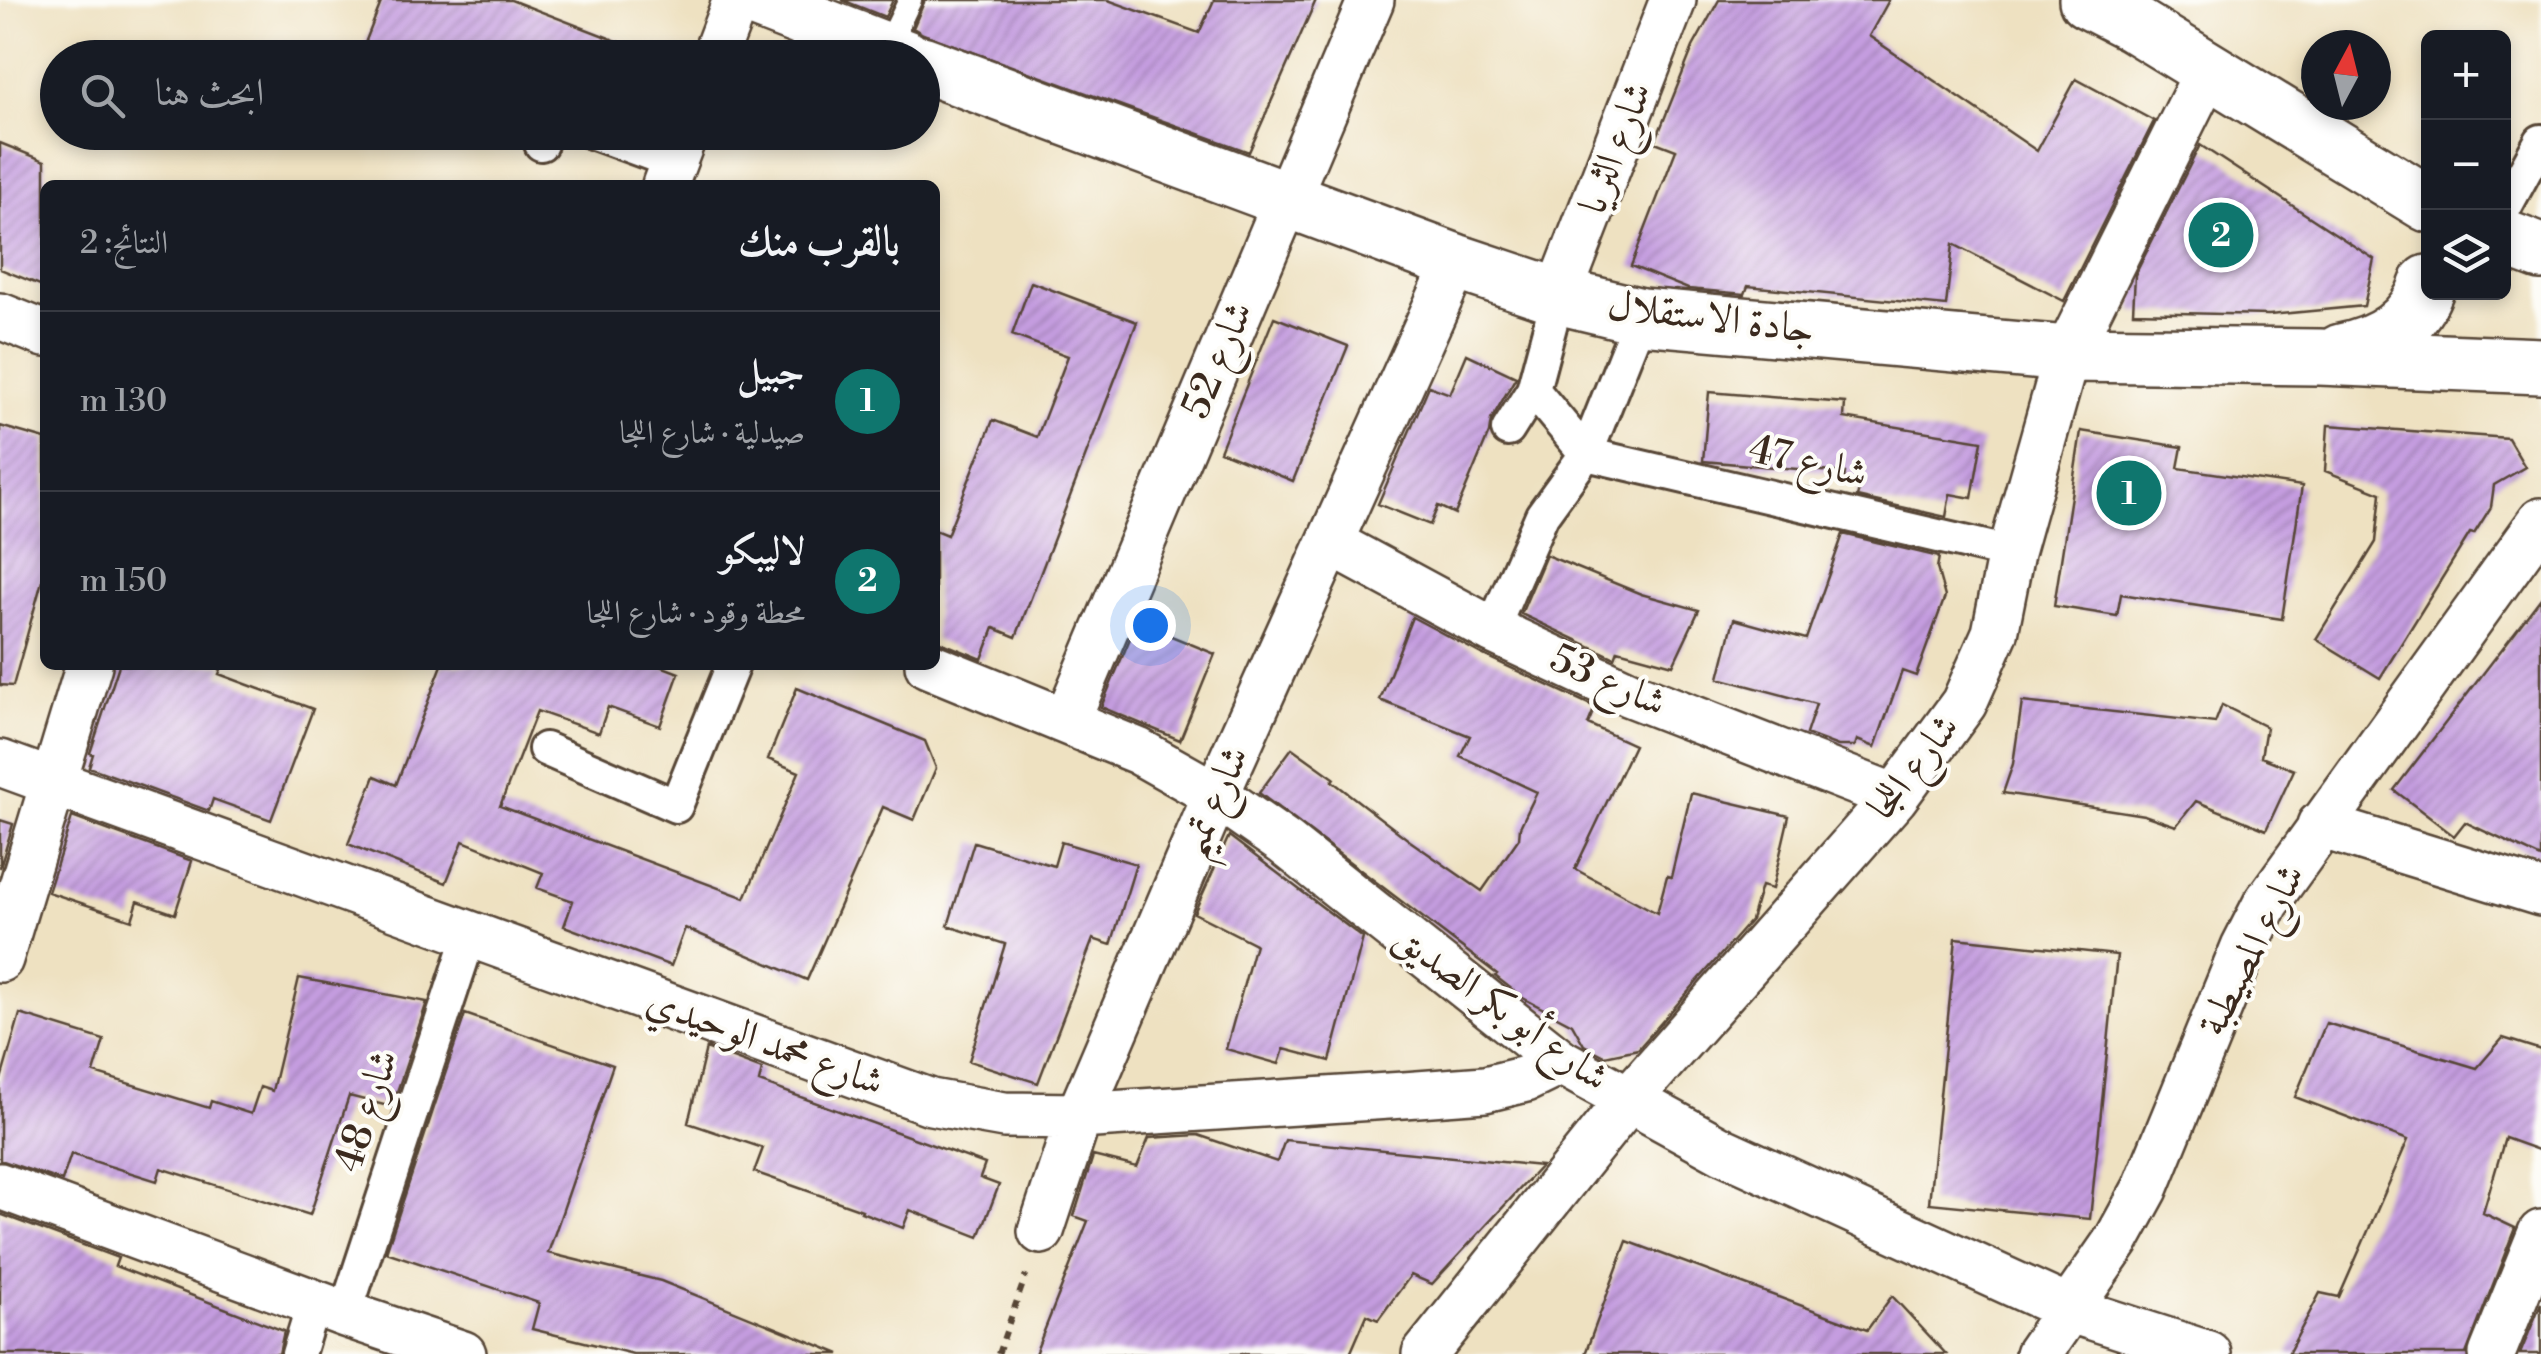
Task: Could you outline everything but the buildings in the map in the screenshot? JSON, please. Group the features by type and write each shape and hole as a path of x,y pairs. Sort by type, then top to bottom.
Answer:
{"main road":[{"name":"جادة الاستقلال","path":"755,0 860,40"},
{"path":"2122,8 2208,70 2421,200"},
{"name":"جادة الاستقلال","path":"940,70 1456,262 1558,296 1642,316 2066,354 2319,357 2541,366"},
{"path":"2511,241 2541,252"},
{"path":"2319,357 2366,347 2384,338 2404,324 2421,295"}],"street":[{"path":"721,40 736,0"},
{"name":"شارع 52","path":"1067,720 1371,0"},
{"name":"شارع الثريا","path":"1558,296 1673,0"},
{"name":"شارع اللجا","path":"1425,1354 1628,1100 1895,797 1964,703 1995,634 2011,553 2066,354 2208,70"},
{"path":"2511,196 2541,141"},
{"path":"644,150 674,160"},
{"name":"شارع تميم","path":"1041,1231 1079,1116 1216,795 1456,262"},
{"path":"1508,430 1533,390 1558,296"},
{"path":"0,316 40,332"},
{"path":"1492,630 1542,514 1586,454 1642,316"},
{"path":"1533,390 1586,454"},
{"name":"شارع 47","path":"1586,454 2011,553"},
{"name":"شارع المصيطبة","path":"2038,1354 2072,1310 2145,1189 2252,932 2275,890 2541,521"},
{"name":"شارع 53","path":"1331,543 1492,630 1630,694 1895,797"},
{"path":"0,959 87,670"},
{"path":"545,750 676,806 731,670"},
{"name":"شارع أبو بكر الصديق","path":"940,670 1138,751 1216,795 1284,843 1561,1062 1722,1151 2072,1310 2208,1354"},
{"name":"شارع محمد الوحيدي","path":"0,763 930,1102 1004,1115 1079,1116 1485,1089 1526,1079 1561,1062"},
{"path":"2320,825 2541,893"},
{"name":"شارع 48","path":"298,1354 330,1308 470,935"},
{"path":"0,1186 463,1354"},
{"path":"2492,1354 2541,1233"}],"lane":[{"path":"906,40 910,0"}],"path":[{"path":"998,1354 1041,1231"}],"place":[{"name":"لاليبكو","path":"2221,235"},
{"name":"جبيل","path":"2129,493"}]}
